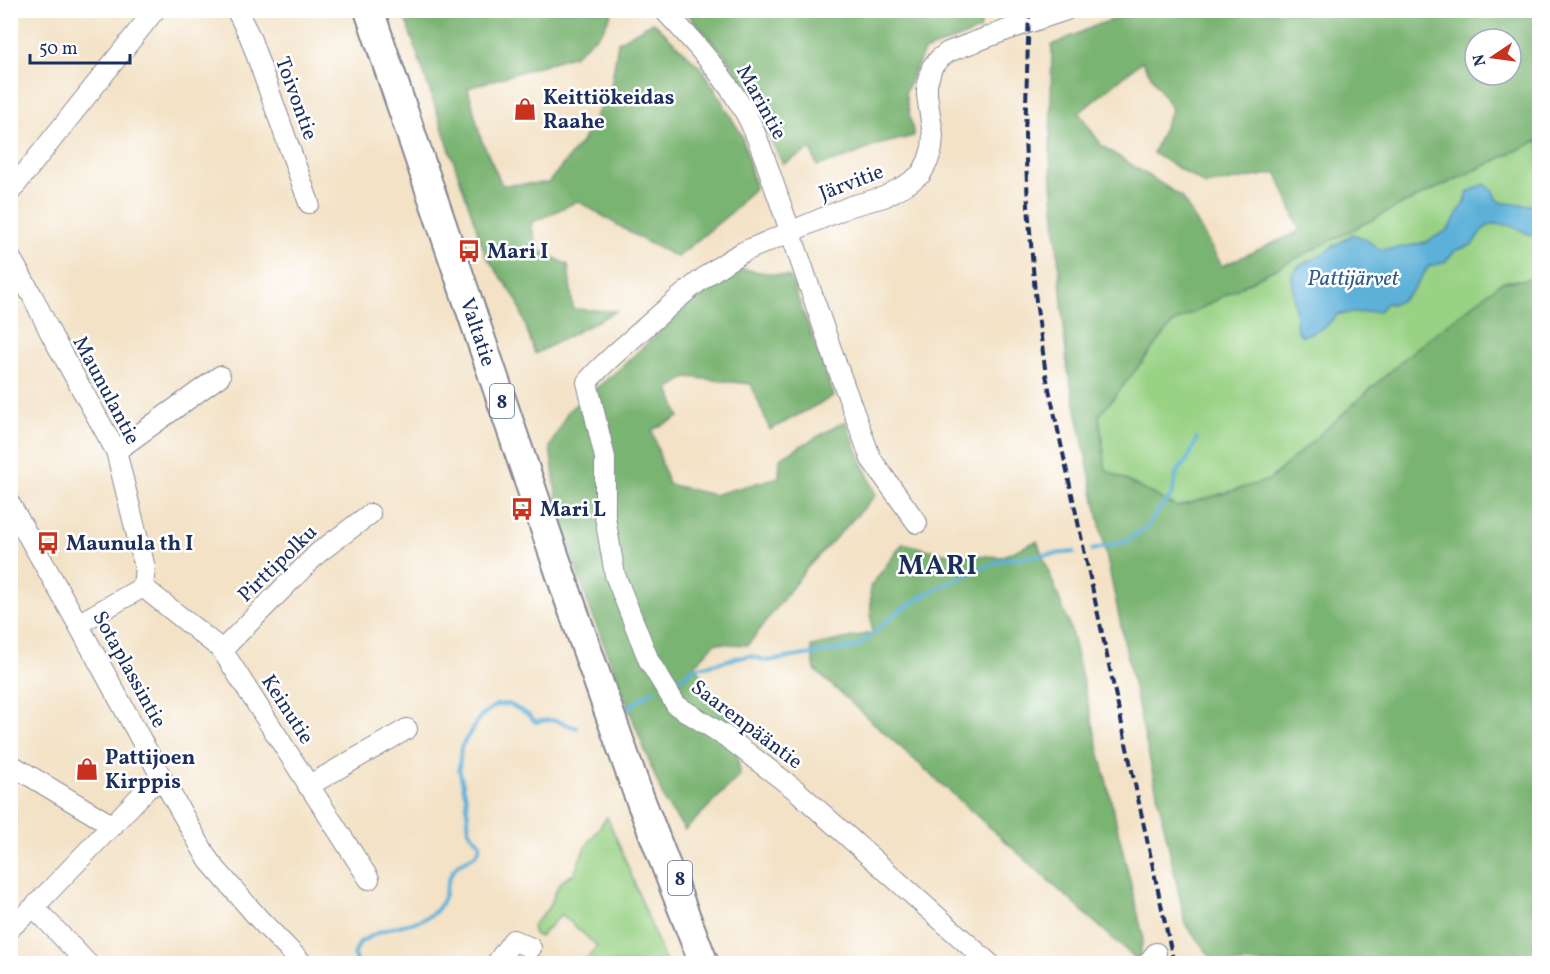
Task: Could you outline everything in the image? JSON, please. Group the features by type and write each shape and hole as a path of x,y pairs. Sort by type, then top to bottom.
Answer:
{"highway":[{"name":"Valtatie","path":"369,10 523,465 637,791 704,963"},
{"name":"Valtatie","path":"637,791 703,924 725,963"}],"street":[{"path":"10,192 155,10"},
{"name":"Toivontie","path":"236,10 250,38 309,203"},
{"name":"Marintie","path":"664,10 712,64 741,105 754,131 871,459 917,523"},
{"name":"Järvitie","path":"790,232 851,206 884,197 921,174 930,154 933,135 927,84 932,67 939,59 948,52 1066,10"},
{"name":"Saarenpääntie","path":"790,232 743,252 714,270 657,316 598,369 587,382 605,458 605,518 615,575 649,661 676,705 728,738 796,791 990,963"},
{"name":"Maunulantie","path":"10,256 116,451 145,567 143,587"},
{"path":"116,451 220,376"},
{"name":"Sotaplassintie","path":"10,504 209,861 260,920 303,963"},
{"name":"Pirttipolku","path":"222,650 318,553 370,514"},
{"path":"78,624 143,587"},
{"name":"Keinutie","path":"143,587 222,650 369,879"},
{"path":"308,786 407,729"},
{"path":"10,764 113,826"},
{"path":"10,928 34,907 148,788 163,780"},
{"path":"34,907 88,963"},
{"path":"496,963 513,940 531,948"}],"green space":[{"path":"400,11 613,11 602,31 575,55 468,88 481,139 502,185 548,183 583,140 611,87 618,42 653,22 704,71 742,136 755,187 733,211 677,257 643,240 578,201 531,223 537,249 568,265 573,309 616,311 535,354 517,300 486,256 403,12"},
{"path":"685,11 983,11 980,30 924,51 905,93 914,136 877,145 817,166 811,149 783,164 731,63"},
{"path":"1138,11 1539,11 1539,140 1401,205 1173,323 1099,416 1106,470 1177,507 1269,480 1412,352 1502,282 1539,278 1539,963 1216,963 1186,926 1067,366 1050,156 1052,45 1097,25","holes":["1142,61 1172,109 1153,153 1206,185 1277,173 1300,231 1222,266 1182,197 1102,146 1079,113"]},
{"path":"1539,140 1539,206 1503,203 1496,199 1493,191 1468,192 1448,230 1435,238 1396,249 1381,249 1365,239 1334,245 1324,254 1298,266 1292,274 1297,330 1324,328 1338,314 1379,311 1386,303 1391,304 1415,288 1428,267 1444,262 1456,250 1472,245 1483,229 1494,224 1514,227 1539,239 1539,278 1502,282 1412,352 1269,480 1177,507 1106,470 1099,416 1173,323 1401,205"},
{"path":"742,269 790,277 834,396 770,430 751,384 687,377 669,389 679,417 652,430 668,484 713,495 779,477 780,458 845,421 876,495 806,569 748,645 715,643 695,665 733,725 740,775 685,830 665,802 589,606 560,522 550,447 568,411 616,372 690,304"},
{"path":"1037,541 1070,627 1143,936 1139,962 815,670 811,646 872,633 870,587 903,543 942,553 1001,557"},
{"path":"607,817 666,963 583,963 597,946 561,914 540,937 534,934 532,927 535,922 548,908 560,884 574,874 584,849"}],"water":[{"name":"Pattijärvet","path":"1485,184 1493,191 1496,199 1503,203 1539,206 1539,239 1507,225 1494,224 1485,227 1472,245 1456,250 1445,262 1428,267 1410,292 1399,301 1386,303 1379,311 1338,314 1324,328 1302,336 1297,330 1292,274 1300,266 1353,234 1379,249 1424,243 1448,230 1466,200 1468,192"}],"waterway":[{"path":"1092,550 1126,541 1147,527 1172,495 1177,472 1189,457 1197,438"},
{"path":"674,681 693,668 736,658 751,656 767,661 857,647 899,611 936,589 977,570 1005,559 1074,552"},
{"path":"626,709 654,690"},
{"path":"357,964 354,955 360,942 385,930 419,920 437,910 443,900 452,872 458,864 477,853 480,844 469,831 466,797 459,769 461,747 481,716 496,705 509,704 536,722 553,720 577,728"}],"railway":[{"path":"1029,10 1025,136 1028,206 1035,293 1046,375 1174,964"}],"place":[{"name":"Keittiökeidas Raahe","path":"525,109"},
{"name":"Mari I","path":"469,251"},
{"name":"Mari L","path":"522,509"},
{"name":"Maunula th I","path":"48,543"},
{"name":"Pattijoen Kirppis","path":"87,769"}],"district":[{"name":"MARI","path":"938,565"}]}
